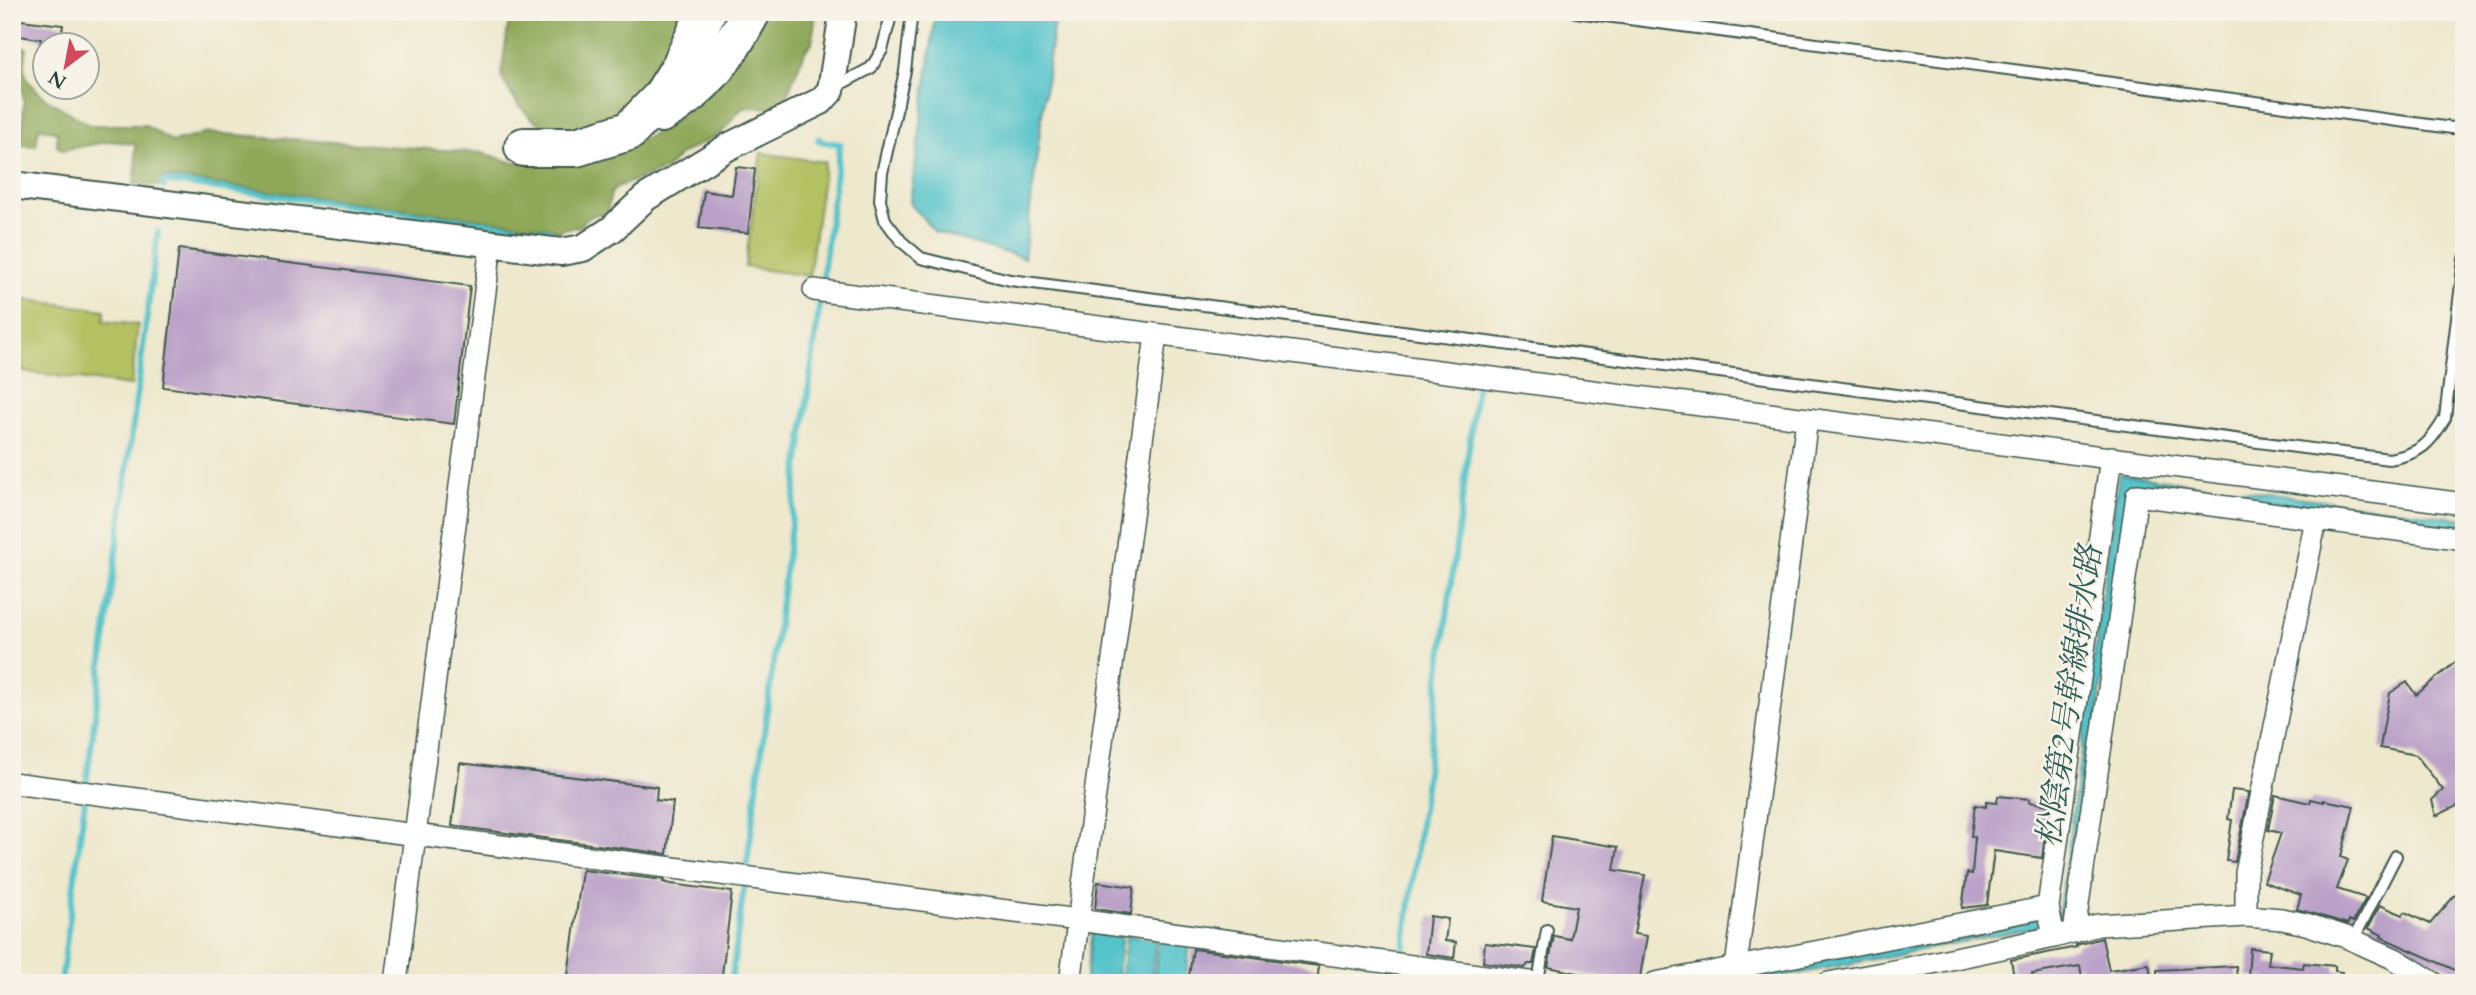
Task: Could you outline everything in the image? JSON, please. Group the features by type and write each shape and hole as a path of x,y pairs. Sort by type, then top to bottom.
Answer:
{"highway":[{"path":"629,131 661,98 681,66 706,12"},
{"path":"524,147 576,147 629,131 677,104 708,78 733,46 751,12"}],"street":[{"path":"12,185 561,253 583,248 612,229 645,198 728,147 821,101 831,90 843,12"},
{"path":"396,983 491,245"},
{"path":"814,290 2464,503"},
{"path":"1070,983 1156,335"},
{"path":"1737,974 1807,419"},
{"path":"2055,923 2111,457"},
{"path":"2055,923 2137,495 2464,540"},
{"path":"2246,916 2246,873 2316,519"},
{"path":"12,783 1537,982"},
{"path":"1655,983 1737,974 2055,923 2098,925 2246,916 2306,924 2353,940 2434,983"},
{"path":"1828,983 2055,923"}],"lane":[{"path":"831,90 871,68 882,50 892,12"},
{"path":"912,12 905,71 882,173 880,200 885,220 901,241 921,258 1010,280 2389,459 2408,456 2423,448 2445,418 2464,259"},
{"path":"1576,12 2452,128 2464,126"},
{"path":"2353,940 2396,856"},
{"path":"1537,982 1547,930"}],"green space":[{"path":"510,12 693,12 667,65 618,115 572,129 547,128 531,118 516,102 501,77"},
{"path":"762,12 816,12 812,43 805,51 784,102 776,108 741,109 721,133 681,154 665,170 619,186 611,193 607,213 596,214 584,220 581,226 562,229 559,233 555,229 162,177 161,186 134,184 135,144 112,141 62,150 57,146 57,132 39,127 36,146 21,145 24,102 21,85 12,68 12,45 27,48 24,69 32,85 32,102 52,102 90,125 145,125 173,142 208,133 483,153 511,162 582,159 623,148 656,133 686,112"},
{"path":"761,153 825,162 809,276 745,267"},
{"path":"12,298 105,310 104,321 138,325 131,386 12,370"}],"water":[{"path":"936,12 1055,12 1024,258 935,232 910,203"},
{"path":"2119,474 2464,519 2464,529 2130,485 2068,921 1751,983 1696,983 2059,913"},
{"path":"1092,930 1122,935 1116,983 1085,983"},
{"path":"1127,935 1156,940 1151,983 1120,983"},
{"path":"1159,940 1190,944 1185,983 1154,983"}],"building":[{"path":"12,19 63,25 62,32 32,32 32,38 12,35"},
{"path":"736,167 755,169 748,233 699,228 704,191 732,195"},
{"path":"179,249 470,286 454,424 163,387"},
{"path":"2464,655 2464,801 2436,816 2432,800 2443,790 2416,755 2380,748 2383,729 2390,693 2407,682 2416,695"},
{"path":"460,763 657,787 656,800 673,802 667,854 452,826"},
{"path":"2232,790 2249,792 2235,862 2226,861 2232,820 2228,819"},
{"path":"2275,795 2310,803 2311,799 2354,806 2341,857 2348,860 2337,889 2366,898 2353,922 2349,920 2348,924 2297,909 2301,895 2264,882 2281,833 2268,830"},
{"path":"1998,796 2030,799 2029,802 2049,805 2042,858 1994,851 1987,905 1962,908 1967,873 1972,874 1975,837 1971,836 1975,805 1986,807 1986,802 1997,803"},
{"path":"1552,836 1618,847 1614,870 1645,875 1634,934 1647,936 1639,983 1548,967 1554,936 1570,939 1576,907 1542,901"},
{"path":"582,870 732,892 721,983 567,983"},
{"path":"1098,882 1134,887 1131,914 1095,909"},
{"path":"2455,895 2464,901 2464,974 2381,937 2382,935 2368,928 2380,905 2403,915 2405,912 2430,924"},
{"path":"1430,916 1448,919 1445,941 1456,942 1454,958 1426,954"},
{"path":"2102,938 2109,970 2149,964 2152,983 2083,983 2080,966 2032,974 2034,983 2015,983 2011,960 2077,947 2076,945"},
{"path":"1485,943 1536,949 1533,964 1528,964 1525,968 1483,962"},
{"path":"2250,948 2270,950 2268,964 2303,968 2304,963 2335,966 2335,971 2342,972 2341,983 2269,983 2269,979 2248,977"},
{"path":"1193,949 1319,966 1317,983 1298,983 1299,981 1263,976 1262,983 1188,983"},
{"path":"2236,966 2237,983 2157,983 2157,970"}],"waterway":[{"path":"819,138 818,141 840,144 822,282"},
{"path":"164,187 164,181 552,232"},
{"path":"86,786 158,232"},
{"path":"746,872 820,301"},
{"path":"1403,957 1477,385"},
{"path":"61,983 85,800"},
{"path":"731,983 744,887"},
{"path":"1400,983 1401,970"}],"water label":[{"name":"松陰第2号幹線排水路","path":"2069,696"}]}
